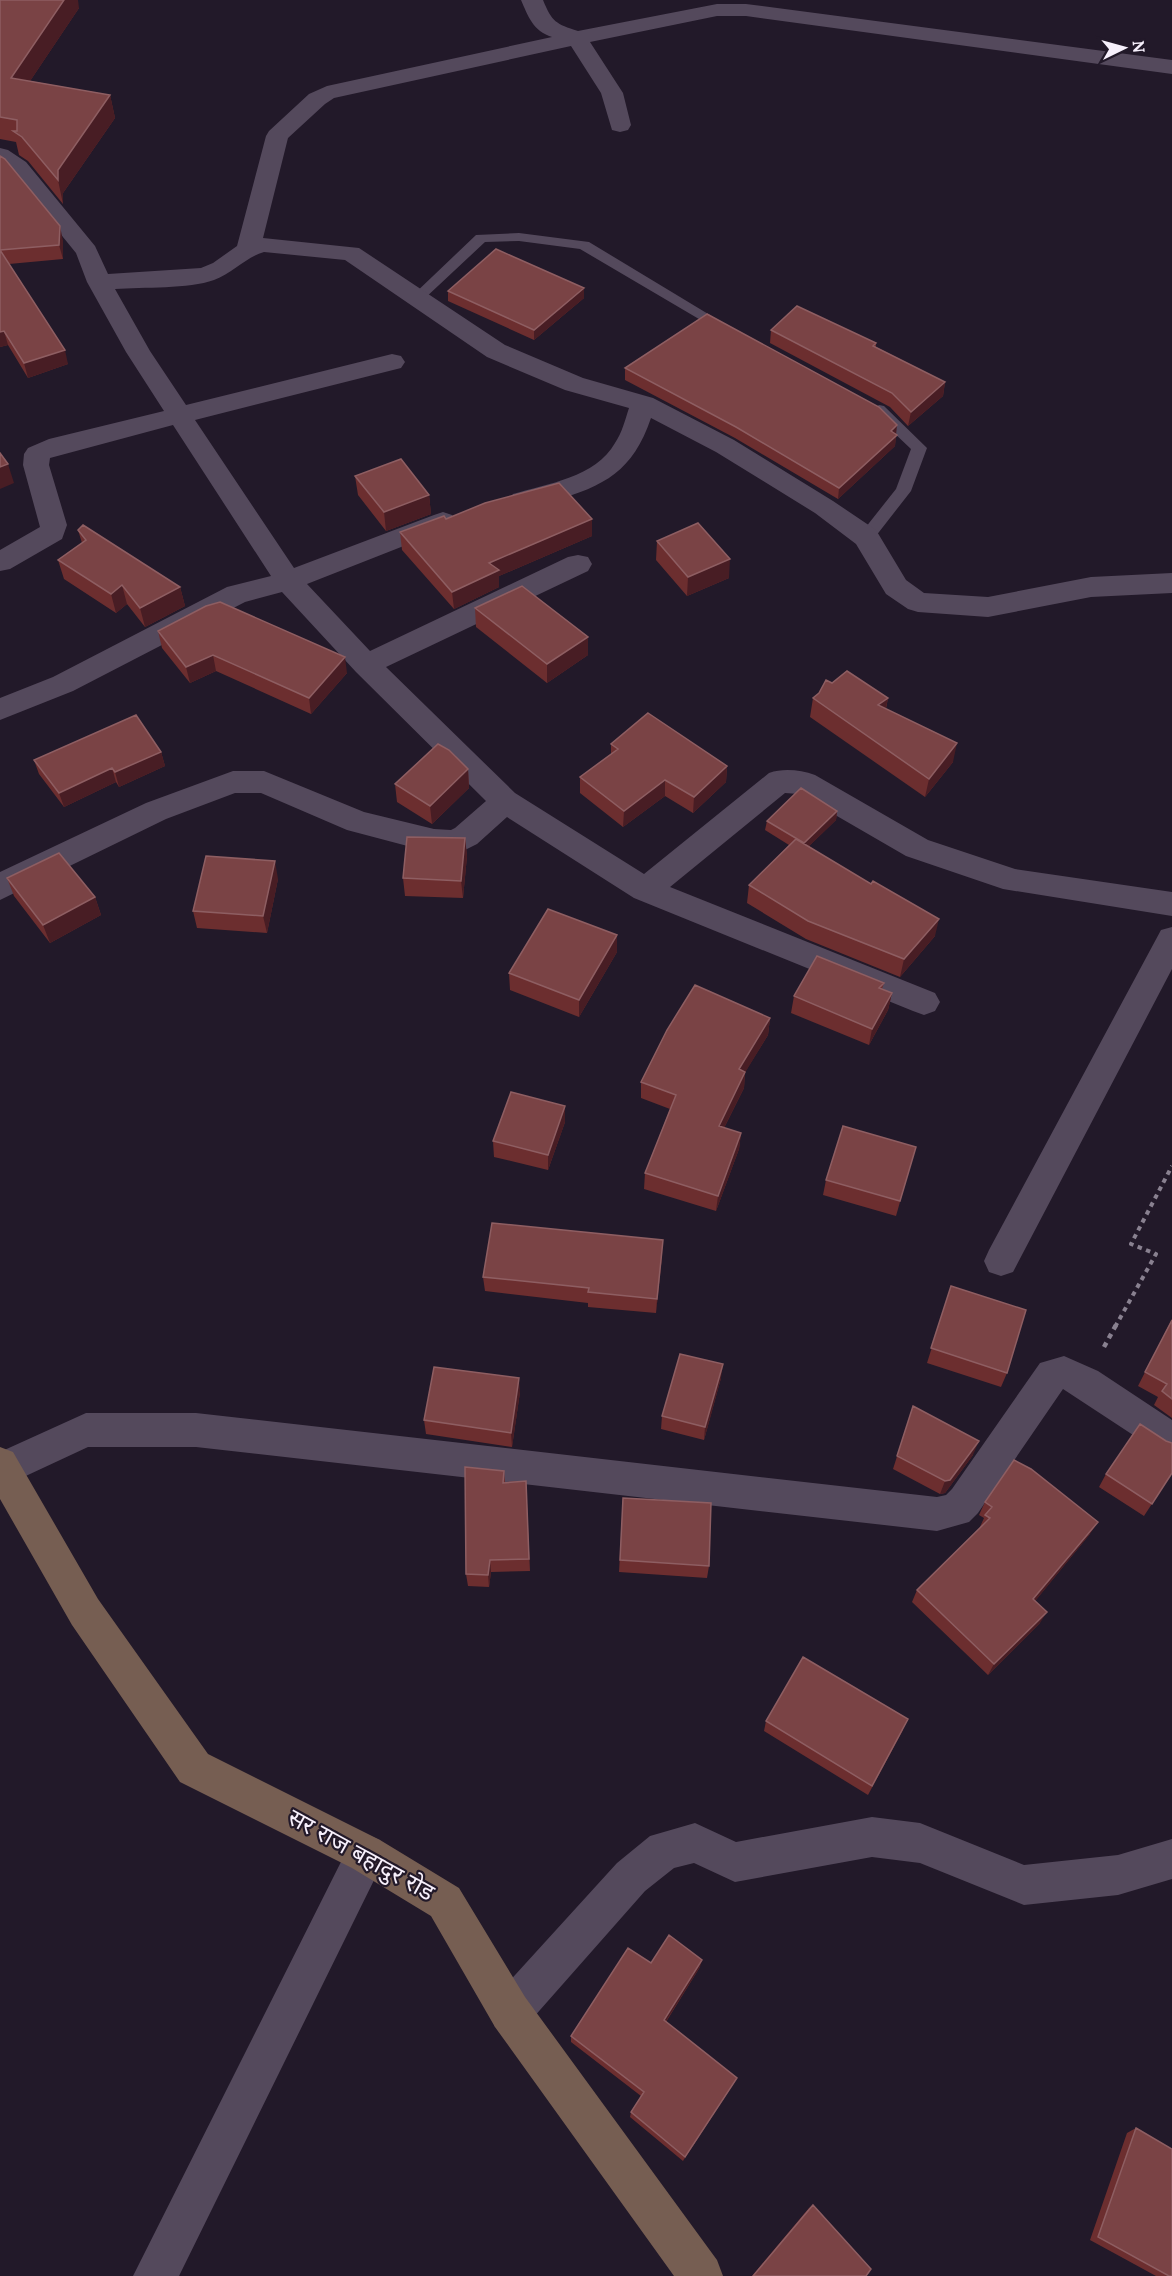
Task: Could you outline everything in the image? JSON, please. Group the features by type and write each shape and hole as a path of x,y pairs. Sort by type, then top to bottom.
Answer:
{"street":[{"path":"532,0 541,21 552,30 577,38 612,93 620,125"},
{"path":"248,249 277,136 316,99 327,93 717,10 746,10 1172,67"},
{"path":"0,155 18,167 87,251 99,282 138,352 288,581 366,666 505,801 645,890 924,1002"},
{"path":"99,282 204,275 222,268 248,249 273,245 351,253 496,351 574,384 644,404 724,446 824,507 866,537 896,587 918,602 988,608 1091,587 1172,583"},
{"path":"0,562 53,532 54,525 36,465 36,454 49,448 392,362"},
{"path":"0,709 63,684 237,594 288,581 449,519 573,486 598,474 623,452 644,404"},
{"path":"366,666 578,564"},
{"path":"645,890 779,781 805,783 917,848 1014,881 1172,904"},
{"path":"0,888 10,881 156,811 232,782 264,782 358,822 434,841 454,842 466,836 505,801"},
{"path":"1001,1261 1172,939"},
{"path":"1,1466 86,1430 196,1430 937,1514 956,1510 965,1501 1053,1374 1064,1372 1085,1382 1172,1440"},
{"name":"सर राज बहादुर रोड","path":"1,1466 85,1612 194,1768 366,1854 445,1902 510,2012 701,2276"},
{"path":"510,2012 631,1877 664,1850 695,1843 735,1862 872,1837 920,1843 1024,1885 1118,1875 1172,1859"},
{"path":"164,2271 366,1854"}],"lane":[{"path":"418,297 481,238 519,237 584,245 743,338"},
{"path":"864,402 884,413 919,448 903,491 866,537"}],"path":[{"path":"1085,1382 1156,1254 1131,1244 1172,1166"}],"building":[{"path":"0,0 64,0 11,78 110,95 58,170 58,180 22,137 13,131 17,131 17,120 0,117"},
{"path":"0,156 5,159 60,226 59,245 0,250"},
{"path":"496,249 584,288 534,330 448,291"},
{"path":"0,250 65,350 24,363 4,331 0,332"},
{"path":"797,306 876,343 873,346 945,382 911,412 892,393 771,330"},
{"path":"707,314 879,407 897,425 891,431 897,435 839,488 736,427 625,368"},
{"path":"0,453 8,464 0,467"},
{"path":"401,459 429,495 384,512 355,476"},
{"path":"559,483 592,519 489,563 499,570 452,592 400,532 444,516 446,519 485,503"},
{"path":"698,523 730,559 688,577 657,541"},
{"path":"83,525 180,587 140,608 122,585 111,594 58,560 86,540 78,530"},
{"path":"522,586 588,637 547,664 475,608"},
{"path":"220,602 345,657 309,698 213,655 186,667 158,631 206,606"},
{"path":"847,671 888,698 878,705 957,743 929,779 813,698 819,693 826,680 832,683"},
{"path":"648,713 727,766 694,797 665,780 624,811 580,777 618,749 611,744"},
{"path":"136,715 161,752 115,772 112,768 59,793 34,760"},
{"path":"438,744 449,750 468,769 430,806 395,784"},
{"path":"801,788 837,811 804,843 767,821"},
{"path":"407,837 465,838 461,881 403,878"},
{"path":"796,839 871,884 873,881 939,919 904,959 808,921 749,885"},
{"path":"59,853 95,897 43,925 7,878"},
{"path":"206,856 275,861 263,916 193,911"},
{"path":"548,909 617,935 579,1000 509,973"},
{"path":"817,956 884,983 879,988 892,993 872,1029 794,996"},
{"path":"695,985 770,1018 739,1069 745,1072 719,1126 741,1133 718,1196 645,1173 676,1095 641,1082 667,1030"},
{"path":"511,1092 565,1106 548,1155 493,1141"},
{"path":"843,1126 916,1147 900,1201 826,1180"},
{"path":"492,1223 663,1240 657,1299 588,1292 589,1288 483,1277"},
{"path":"951,1286 1026,1310 1007,1373 931,1348"},
{"path":"1172,1320 1172,1399 1162,1391 1167,1384 1145,1372"},
{"path":"680,1354 723,1364 705,1427 662,1416"},
{"path":"434,1367 519,1378 511,1433 424,1420"},
{"path":"913,1406 979,1441 950,1480 945,1481 897,1456"},
{"path":"1140,1424 1172,1443 1172,1473 1152,1504 1106,1474"},
{"path":"1014,1460 1031,1469 1098,1522 1033,1599 1047,1612 994,1664 917,1590 990,1518 985,1515 992,1507 985,1502"},
{"path":"465,1467 504,1471 503,1483 526,1481 529,1559 490,1560 488,1575 466,1574"},
{"path":"623,1498 711,1503 709,1566 620,1560"},
{"path":"803,1657 908,1719 872,1786 766,1721"},
{"path":"669,1935 702,1960 664,2020 737,2078 685,2157 631,2112 644,2092 571,2036 628,1948 651,1963"},
{"path":"1136,2128 1172,2149 1172,2276 1098,2237"},
{"path":"813,2205 871,2269 866,2276 753,2276"}]}
